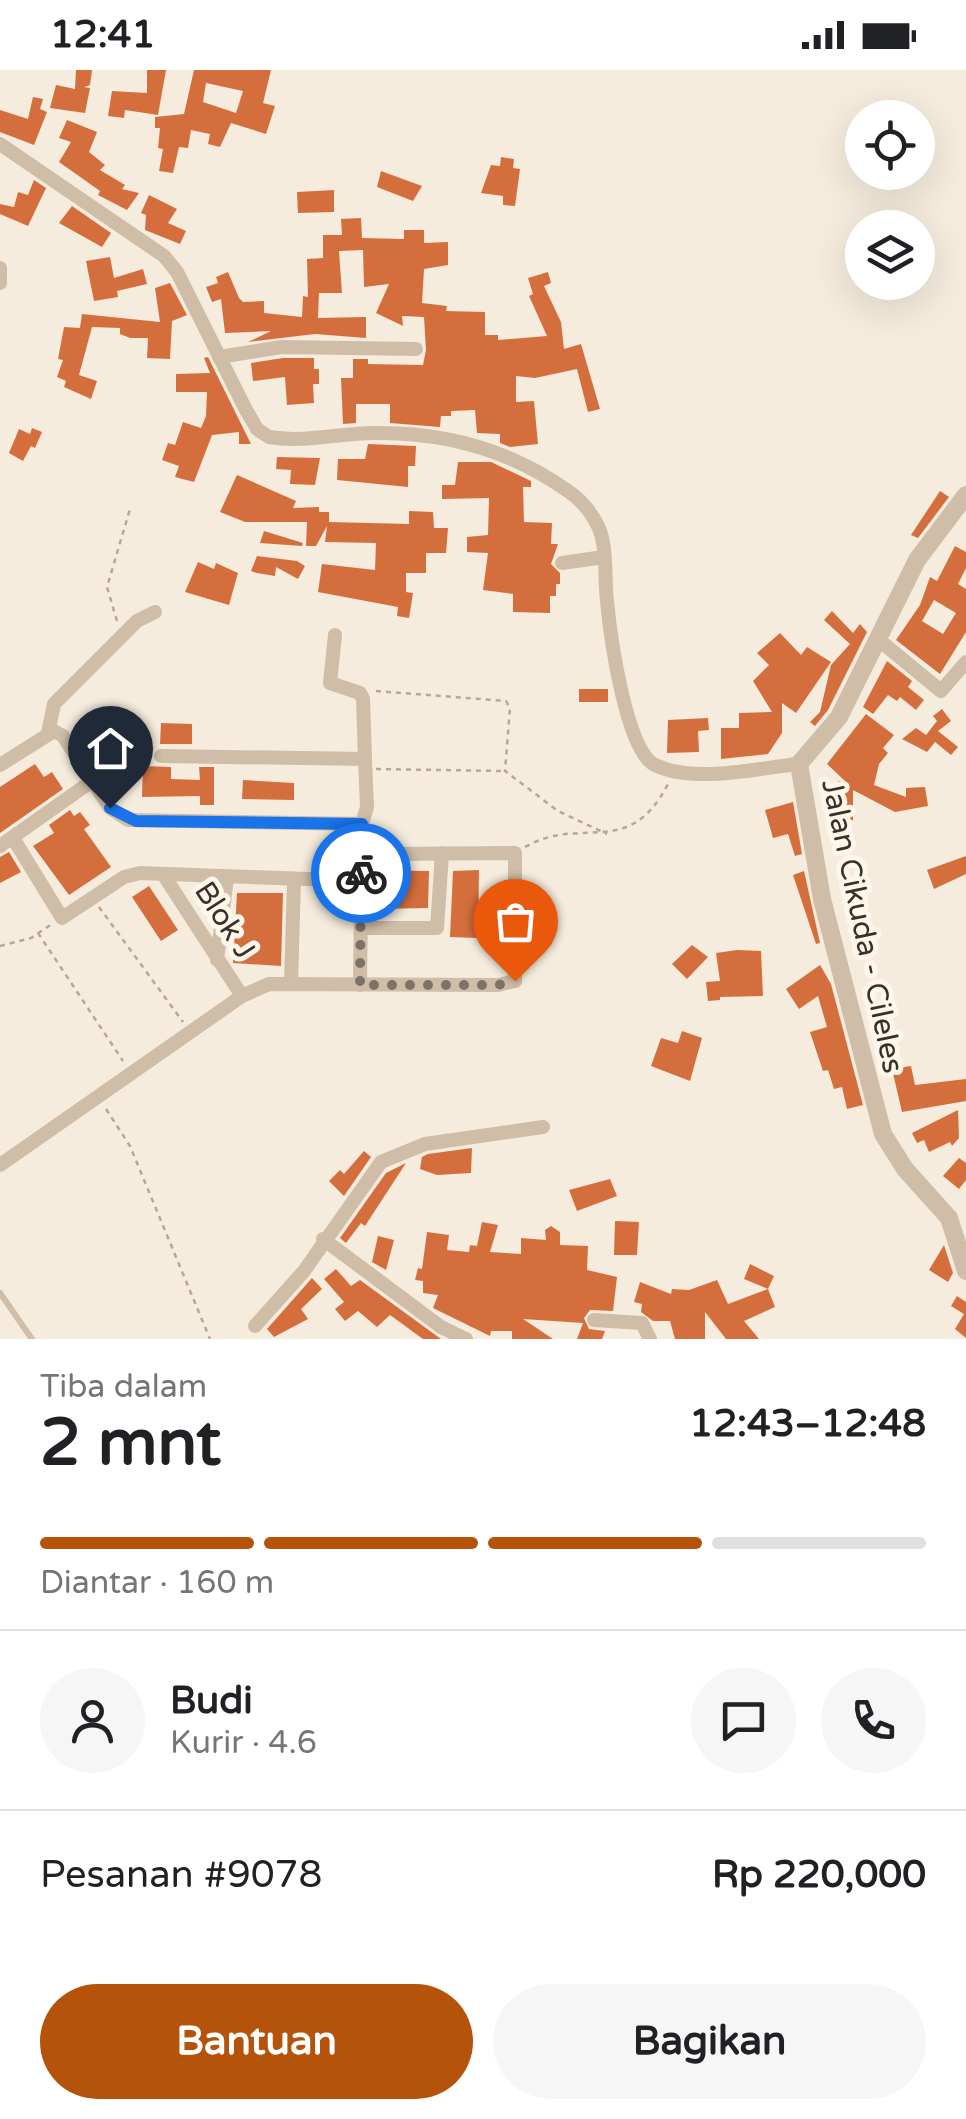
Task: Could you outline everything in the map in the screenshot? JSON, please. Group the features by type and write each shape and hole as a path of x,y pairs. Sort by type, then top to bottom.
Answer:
{"street":[{"path":"0,144 164,256 177,272 258,429 269,437 446,438 502,452 580,501 598,526 616,665 638,748 654,765 699,773 799,764"},
{"path":"0,268 0,282"},
{"path":"219,357 282,347 416,349"},
{"name":"Jalan Cikuda - Cileles","path":"966,495 917,560 839,716 799,764 819,886 883,1134 905,1169 943,1208 962,1242 966,1271"},
{"path":"562,563 604,557"},
{"path":"0,765 48,733 54,704 122,637 155,612"},
{"path":"335,635 330,683 360,693 365,764 360,985"},
{"path":"879,640 941,690 966,662"},
{"path":"48,733 63,736 110,808 136,821 362,824"},
{"path":"161,756 365,764"},
{"path":"92,781 6,842 62,918 124,877 163,874 361,881"},
{"path":"361,928 437,928 442,853"},
{"path":"0,1165 193,1034 242,996 269,984 498,985 515,981 516,853 390,854"},
{"name":"Blok J","path":"163,874 242,996"},
{"path":"218,960 227,877"},
{"path":"291,984 294,880"},
{"path":"255,1326 304,1271 381,1162 394,1154 471,1135 543,1128"},
{"path":"324,1240 441,1327 466,1339"},
{"path":"594,1320 642,1323 650,1339"}],"lane":[{"path":"0,1293 32,1339"}],"path":[{"path":"122,637 108,587 130,510"},
{"path":"360,693 506,701 510,708 505,771"},
{"path":"365,764 505,771 558,810 608,834"},
{"path":"516,853 530,843 608,834 643,820 675,770"},
{"path":"92,898 193,1034"},
{"path":"0,946 38,934 62,918"},
{"path":"38,934 132,1074"},
{"path":"97,1098 130,1146 210,1339"}],"building":[{"path":"76,70 92,70 90,85 84,87 90,88 85,113 50,108 56,85 75,89"},
{"path":"147,70 166,70 158,115 125,110 124,118 108,116 112,91 147,93"},
{"path":"194,70 271,70 263,103 275,106 266,134 231,123 220,147 208,144 210,134 191,130 188,148 179,147 173,173 159,171 163,149 158,148 160,128 155,128 155,117 184,114","holes":["206,83 243,91 236,113 203,102"]},
{"path":"33,97 43,99 40,109 47,112 34,145 0,132 0,110 28,119"},
{"path":"67,120 97,132 89,152 105,165 100,170 125,185 122,189 139,193 127,210 98,195 100,191 59,162 71,142 59,138"},
{"path":"501,157 514,159 513,168 520,169 515,206 503,205 503,196 481,193 491,165 500,166"},
{"path":"381,171 422,186 413,201 377,187"},
{"path":"34,180 46,188 28,226 0,214 0,204 14,207 18,192 28,195"},
{"path":"334,190 334,212 298,213 297,192"},
{"path":"149,195 177,209 168,223 186,231 180,244 145,230 146,215 141,213"},
{"path":"72,206 111,233 102,247 59,223"},
{"path":"361,218 362,238 404,239 404,230 424,230 424,243 448,242 448,265 424,269 422,303 447,306 446,311 485,312 485,335 498,335 498,340 547,336 529,296 533,294 528,278 548,272 551,283 544,286 561,322 564,349 581,344 600,409 588,412 577,369 535,378 516,376 516,402 534,401 538,444 510,447 500,443 500,434 477,433 475,410 451,411 451,416 441,416 440,427 390,423 390,404 356,404 356,423 343,424 341,378 353,378 353,359 368,359 368,364 423,365 426,350 424,317 402,316 403,326 376,313 389,284 364,287 363,250 339,251 342,293 319,293 318,318 366,317 366,338 315,334 248,342 271,331 225,333 221,299 212,302 206,287 218,283 216,277 228,272 239,298 243,302 264,301 264,313 302,317 303,296 308,297 307,259 323,258 323,235 342,235 341,219"},
{"path":"110,257 114,278 143,269 147,284 117,291 118,297 94,301 86,261"},
{"path":"170,283 187,315 172,321 170,359 147,358 148,338 130,338 120,334 120,328 92,327 79,375 97,381 91,399 64,387 66,381 57,377 63,360 58,359 64,327 80,328 82,314 160,322 155,288"},
{"path":"208,357 251,444 239,444 239,432 212,435 194,482 175,477 179,466 162,460 168,443 175,445 183,422 201,428 207,392 176,392 176,374 210,373 204,358"},
{"path":"314,358 319,384 313,384 314,403 287,405 285,377 253,381 251,363"},
{"path":"32,428 42,432 23,461 9,453 19,429 30,434"},
{"path":"368,444 416,446 415,466 408,466 408,487 337,480 338,459 365,459"},
{"path":"277,457 320,458 315,485 290,484 291,470 276,469"},
{"path":"458,462 491,462 531,481 531,487 523,487 524,522 552,523 551,544 558,544 551,564 560,573 560,584 556,584 556,596 550,596 550,613 513,612 513,594 483,590 488,553 467,552 467,537 488,535 489,498 442,499 442,485 455,485"},
{"path":"237,475 296,501 293,508 319,507 319,512 329,512 329,522 409,524 409,511 433,512 434,528 448,528 446,553 426,553 426,573 406,573 406,592 413,593 409,618 397,616 398,607 318,592 322,564 375,570 376,543 325,542 327,526 316,546 306,546 307,522 245,522 220,512"},
{"path":"940,491 949,497 918,538 911,535"},
{"path":"264,531 303,543 302,546 260,543"},
{"path":"955,546 966,552 966,568 958,584 966,589 966,632 940,674 896,640 920,605 930,577 937,581","holes":["934,600 956,613 943,634 922,621"]},
{"path":"257,556 297,561 305,566 298,579 276,567 275,576 257,573 251,571"},
{"path":"198,562 214,569 216,563 238,573 229,605 185,592"},
{"path":"832,611 853,633 860,624 867,632 828,710 815,726 810,722 820,712 831,665 850,644 824,620"},
{"path":"780,633 801,655 807,647 831,662 796,713 782,703 782,733 768,754 721,759 721,728 739,728 739,713 772,712 753,681 769,665 757,653"},
{"path":"887,661 912,681 908,687 924,700 916,710 900,697 897,701 888,695 873,714 863,707"},
{"path":"579,689 608,689 608,702 579,702"},
{"path":"942,709 951,721 938,731 958,747 951,755 935,742 927,752 902,739 916,728 926,735 937,721 933,716"},
{"path":"866,714 894,735 883,748 888,753 879,764 874,785 906,797 906,788 925,787 928,806 895,812 853,790 853,820 830,820 830,792 839,790 838,781 845,781 827,764"},
{"path":"708,718 709,730 698,731 699,752 667,753 668,720"},
{"path":"161,723 192,724 192,744 160,744"},
{"path":"35,764 44,777 52,772 63,789 0,833 0,787"},
{"path":"143,766 171,767 171,779 200,780 199,767 214,767 214,805 200,805 200,796 142,797"},
{"path":"243,780 294,783 294,800 242,799"},
{"path":"793,802 802,854 795,856 788,834 773,838 765,810"},
{"path":"70,810 74,816 80,812 90,825 84,829 111,867 69,895 33,846 54,833 49,825"},
{"path":"9,852 21,872 0,883 0,857"},
{"path":"966,856 966,874 934,889 927,870"},
{"path":"375,870 429,871 428,908 374,909"},
{"path":"479,870 478,938 450,937 453,871"},
{"path":"804,871 820,943 816,944 793,875"},
{"path":"149,886 178,930 161,941 132,897"},
{"path":"237,893 283,893 281,966 233,963"},
{"path":"692,945 708,957 687,979 672,964"},
{"path":"761,951 763,996 708,1001 706,982 720,981 716,953"},
{"path":"820,965 831,984 863,1105 847,1109 842,1087 834,1089 828,1070 823,1071 810,1032 827,1027 818,996 799,1009 786,989"},
{"path":"682,1031 702,1038 690,1081 651,1066 661,1038 678,1043"},
{"path":"911,1066 915,1085 966,1079 966,1101 902,1112 892,1069"},
{"path":"958,1110 959,1138 952,1146 950,1142 929,1152 924,1140 917,1143 912,1133"},
{"path":"472,1148 471,1173 437,1175 420,1169 422,1157 428,1154"},
{"path":"364,1151 371,1157 344,1196 329,1181 340,1170 344,1174"},
{"path":"959,1158 966,1163 966,1180 959,1189 943,1176"},
{"path":"406,1163 365,1226 361,1223 346,1243 340,1238 386,1173"},
{"path":"610,1179 617,1196 577,1211 569,1190"},
{"path":"615,1221 639,1222 637,1255 614,1255"},
{"path":"482,1222 498,1225 490,1252 521,1254 521,1238 546,1240 545,1230 551,1226 560,1232 560,1245 588,1246 587,1270 617,1277 613,1311 590,1310 584,1318 589,1329 605,1331 602,1339 577,1339 583,1323 523,1319 553,1339 512,1339 512,1331 491,1331 490,1336 433,1308 438,1295 423,1293 423,1281 415,1280 418,1268 422,1269 427,1232 449,1235 447,1250 469,1252 470,1245 477,1246"},
{"path":"378,1236 394,1240 386,1270 372,1262"},
{"path":"944,1245 953,1273 948,1282 929,1270"},
{"path":"750,1264 774,1276 768,1289 744,1279"},
{"path":"336,1269 351,1286 360,1280 441,1339 423,1339 390,1315 377,1327 358,1311 345,1321 335,1309 344,1302 324,1279"},
{"path":"312,1278 322,1289 301,1309 308,1319 274,1337 267,1329"},
{"path":"717,1280 728,1304 768,1289 775,1307 744,1321 759,1339 726,1339 705,1312 705,1339 675,1339 670,1321 653,1321 641,1312 642,1304 634,1302 640,1282 671,1294 672,1289 689,1290"},
{"path":"957,1296 966,1302 966,1338 955,1329 964,1314 951,1306"}],"way so far":[{"path":"361,873 360,985 498,985 515,981"}],"route":[{"path":"110,808 120,817 136,821 362,824 361,873"}]}
